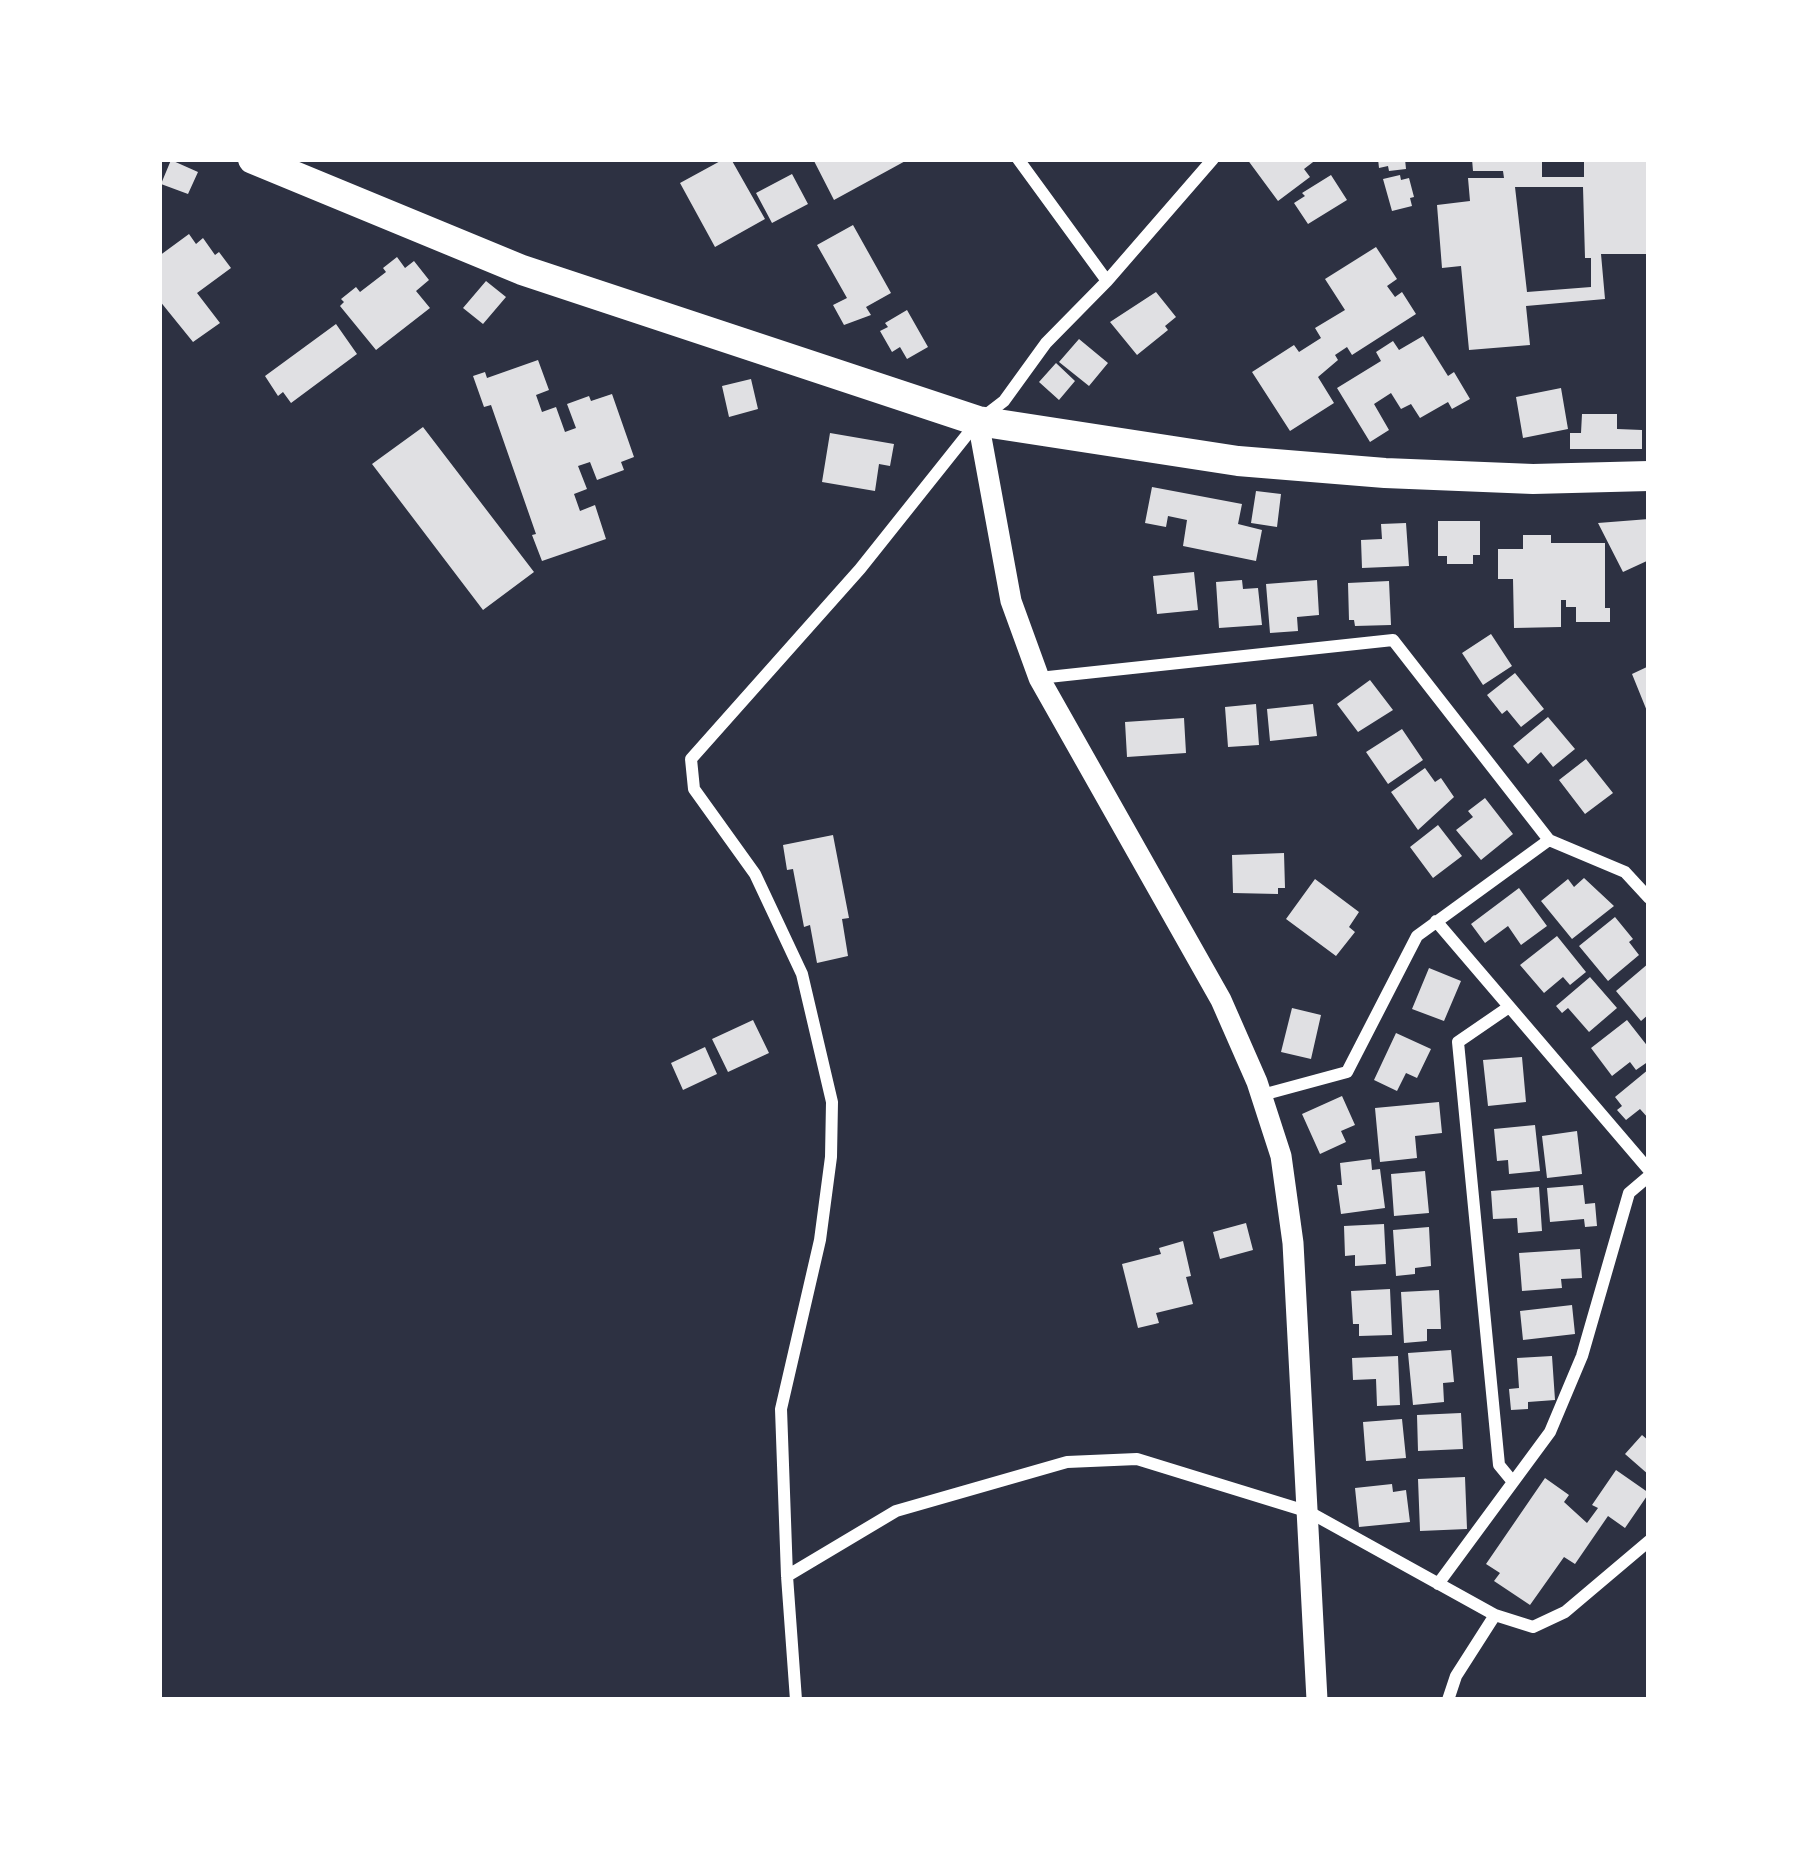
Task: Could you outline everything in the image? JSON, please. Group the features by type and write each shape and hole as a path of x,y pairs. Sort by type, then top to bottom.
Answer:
{"main road":[{"path":"253,159 522,270 979,421 1238,461 1343,470 1533,479 1649,476"}],"street":[{"path":"1018,159 1107,281"},
{"path":"796,1700 781,1409 820,1240 831,1157 832,1102 802,974 754,874 694,789 691,759 860,569 1046,344 1214,159"},
{"path":"979,421 1011,601 1039,678 1221,1000 1282,1156 1293,1243 1317,1700"},
{"path":"1039,678 1393,640 1549,840 1624,872 1649,898"},
{"path":"1262,1096 1346,1072 1417,936 1549,840"},
{"path":"1436,921 1649,1173 1629,1193 1582,1356 1550,1432 1438,1584"},
{"path":"1509,1007 1458,1042 1499,1465 1513,1482"},
{"path":"787,1576 896,1511 1067,1462 1137,1459 1309,1512 1495,1615 1533,1627 1565,1612 1649,1540"},
{"path":"1448,1700 1456,1676 1495,1615"}],"building":[{"path":"731,159 765,219 715,247 680,183"},
{"path":"813,159 909,159 834,200"},
{"path":"1247,159 1317,159 1304,169 1310,177 1278,201"},
{"path":"1378,159 1405,159 1406,169 1379,168"},
{"path":"1472,159 1542,159 1542,177 1584,177 1584,159 1649,159 1649,254 1601,254 1605,299 1526,306 1530,345 1469,350 1461,266 1442,268 1437,205 1470,201 1468,178 1504,178 1503,171 1473,171","holes":["1515,187 1583,187 1585,258 1591,258 1591,287 1527,292"]},
{"path":"171,160 198,172 188,194 161,184"},
{"path":"792,174 808,204 772,223 756,193"},
{"path":"1331,175 1347,200 1308,224 1294,203"},
{"path":"1400,175 1401,180 1409,178 1412,206 1392,211 1383,179"},
{"path":"853,225 891,293 866,307 871,315 844,325 833,305 847,298 817,245"},
{"path":"189,234 196,244 203,238 231,268 197,293 220,323 193,342 159,300 159,256"},
{"path":"1376,247 1397,279 1387,286 1395,297 1402,292 1416,314 1352,355 1347,347 1335,355 1338,360 1318,377 1334,403 1290,431 1252,372 1294,345 1299,352 1321,338 1315,328 1345,310 1325,279"},
{"path":"397,257 405,268 414,261 429,280 416,291 430,308 376,350 340,306 341,299 356,287 360,292"},
{"path":"486,281 506,297 483,324 463,308"},
{"path":"1156,292 1176,317 1165,326 1168,330 1137,355 1110,322"},
{"path":"907,310 928,347 907,359 900,347 892,352 880,331"},
{"path":"336,324 357,354 291,403 283,392 278,396 265,376"},
{"path":"1423,336 1448,376 1454,372 1470,399 1452,409 1448,402 1420,418 1411,404 1401,409 1391,393 1374,404 1389,430 1370,442 1337,388 1381,361 1376,352 1393,341 1399,350"},
{"path":"1079,339 1108,363 1089,386 1059,362"},
{"path":"538,360 549,390 536,395 542,412 556,407 565,432 576,428 567,404 612,394 634,457 621,462 624,470 597,480 590,462 578,466 587,489 574,494 580,511 595,505 606,539 542,561 491,405 484,407 473,376 485,372 487,378"},
{"path":"1056,363 1075,381 1059,400 1039,382"},
{"path":"751,379 758,409 729,417 722,386"},
{"path":"1561,388 1568,429 1523,438 1516,397"},
{"path":"1582,414 1617,414 1617,429 1642,430 1642,449 1570,449 1570,433 1581,433"},
{"path":"423,427 534,572 483,610 372,464"},
{"path":"830,433 894,444 890,466 879,464 875,491 822,482"},
{"path":"1152,487 1242,504 1238,524 1262,530 1256,561 1183,546 1187,520 1168,516 1166,527 1145,523"},
{"path":"1256,491 1281,494 1277,527 1251,523"},
{"path":"1649,519 1649,560 1623,572 1598,523"},
{"path":"1438,521 1480,521 1480,555 1473,555 1473,564 1447,564 1447,556 1438,556"},
{"path":"1406,523 1409,566 1362,568 1361,540 1382,539 1381,524"},
{"path":"1523,535 1551,535 1551,543 1605,543 1605,608 1610,608 1610,622 1576,622 1576,607 1566,607 1566,600 1561,600 1561,627 1514,628 1513,579 1498,579 1498,549 1523,549"},
{"path":"1194,572 1198,610 1157,614 1153,576"},
{"path":"1242,580 1243,589 1258,588 1262,625 1219,628 1216,582"},
{"path":"1317,580 1319,615 1297,617 1298,631 1270,633 1266,584"},
{"path":"1389,581 1391,625 1355,626 1349,620 1348,583"},
{"path":"1491,634 1512,666 1483,685 1462,653"},
{"path":"1649,666 1649,716 1632,674"},
{"path":"1515,673 1544,709 1521,727 1487,695"},
{"path":"1370,680 1393,710 1358,732 1337,704"},
{"path":"1256,704 1259,745 1228,747 1225,707"},
{"path":"1313,704 1317,736 1270,741 1267,709"},
{"path":"1548,717 1575,749 1553,767 1541,752 1528,764 1513,746"},
{"path":"1184,718 1186,753 1127,757 1125,722"},
{"path":"1402,729 1423,760 1388,784 1366,752"},
{"path":"1586,759 1613,793 1585,814 1559,780"},
{"path":"1425,768 1435,782 1441,778 1454,797 1418,830 1391,792"},
{"path":"1485,798 1513,834 1481,860 1456,830 1473,817 1468,811"},
{"path":"1438,825 1462,856 1433,878 1410,847"},
{"path":"833,835 849,918 842,919 848,956 817,963 810,925 804,927 793,869 787,870 783,845"},
{"path":"1284,853 1285,888 1278,888 1278,894 1233,893 1232,855"},
{"path":"1584,878 1614,906 1572,939 1541,901 1568,879 1574,887"},
{"path":"1315,879 1359,912 1349,927 1355,932 1336,956 1286,919"},
{"path":"1519,888 1547,926 1521,945 1508,926 1485,943 1471,924"},
{"path":"1615,917 1639,955 1608,981 1579,946"},
{"path":"1557,936 1586,972 1570,985 1563,977 1544,993 1520,965"},
{"path":"1649,963 1649,1014 1641,1021 1616,991"},
{"path":"1429,968 1461,981 1444,1021 1412,1009"},
{"path":"1590,977 1617,1008 1589,1032 1568,1008 1562,1013 1556,1006"},
{"path":"1292,1008 1321,1015 1311,1059 1281,1052"},
{"path":"753,1020 769,1053 728,1072 712,1039"},
{"path":"1627,1020 1649,1048 1649,1061 1636,1070 1630,1062 1612,1076 1591,1048"},
{"path":"1396,1033 1431,1049 1417,1078 1406,1073 1397,1091 1374,1080"},
{"path":"705,1047 717,1074 683,1090 671,1063"},
{"path":"1522,1057 1526,1102 1488,1106 1483,1060"},
{"path":"1649,1069 1649,1119 1640,1109 1626,1120 1617,1110 1622,1106 1615,1097"},
{"path":"1342,1096 1355,1125 1341,1131 1346,1142 1320,1154 1302,1114"},
{"path":"1439,1102 1442,1133 1415,1136 1417,1158 1380,1162 1375,1108"},
{"path":"1535,1125 1540,1171 1509,1174 1508,1160 1497,1161 1494,1129"},
{"path":"1577,1131 1582,1174 1547,1178 1542,1136"},
{"path":"1371,1159 1372,1170 1380,1169 1385,1208 1341,1214 1340,1163"},
{"path":"1425,1171 1429,1213 1394,1216 1391,1174"},
{"path":"1583,1185 1585,1204 1595,1203 1597,1226 1585,1227 1584,1219 1550,1222 1547,1188"},
{"path":"1539,1187 1542,1231 1518,1233 1517,1218 1493,1219 1491,1191"},
{"path":"1246,1223 1253,1250 1220,1259 1213,1232"},
{"path":"1384,1224 1386,1264 1355,1266 1355,1255 1345,1256 1344,1226"},
{"path":"1429,1227 1431,1266 1396,1276 1393,1230"},
{"path":"1183,1241 1193,1304 1156,1313 1159,1323 1138,1328 1122,1264 1161,1254 1159,1248"},
{"path":"1580,1249 1582,1278 1561,1279 1562,1288 1522,1291 1519,1253"},
{"path":"1390,1289 1392,1335 1359,1336 1359,1324 1353,1324 1351,1291"},
{"path":"1439,1290 1441,1329 1427,1329 1427,1341 1404,1343 1401,1292"},
{"path":"1572,1305 1575,1334 1523,1340 1520,1311"},
{"path":"1451,1350 1454,1382 1443,1383 1444,1402 1413,1405 1408,1353"},
{"path":"1398,1356 1400,1405 1377,1406 1376,1379 1353,1380 1352,1358"},
{"path":"1552,1356 1555,1400 1528,1402 1528,1409 1511,1410 1509,1389 1519,1388 1517,1358"},
{"path":"1461,1413 1463,1449 1418,1451 1417,1415"},
{"path":"1402,1419 1406,1458 1366,1461 1363,1422"},
{"path":"1642,1435 1649,1441 1649,1475 1625,1454"},
{"path":"1616,1470 1649,1493 1625,1528 1608,1516 1575,1564 1564,1557 1530,1605 1494,1581 1500,1573 1486,1564 1545,1478 1569,1495 1564,1502 1587,1523 1598,1508 1592,1505"},
{"path":"1465,1477 1467,1529 1420,1531 1418,1479"},
{"path":"1392,1484 1393,1492 1406,1490 1410,1522 1359,1527 1355,1488"}]}
